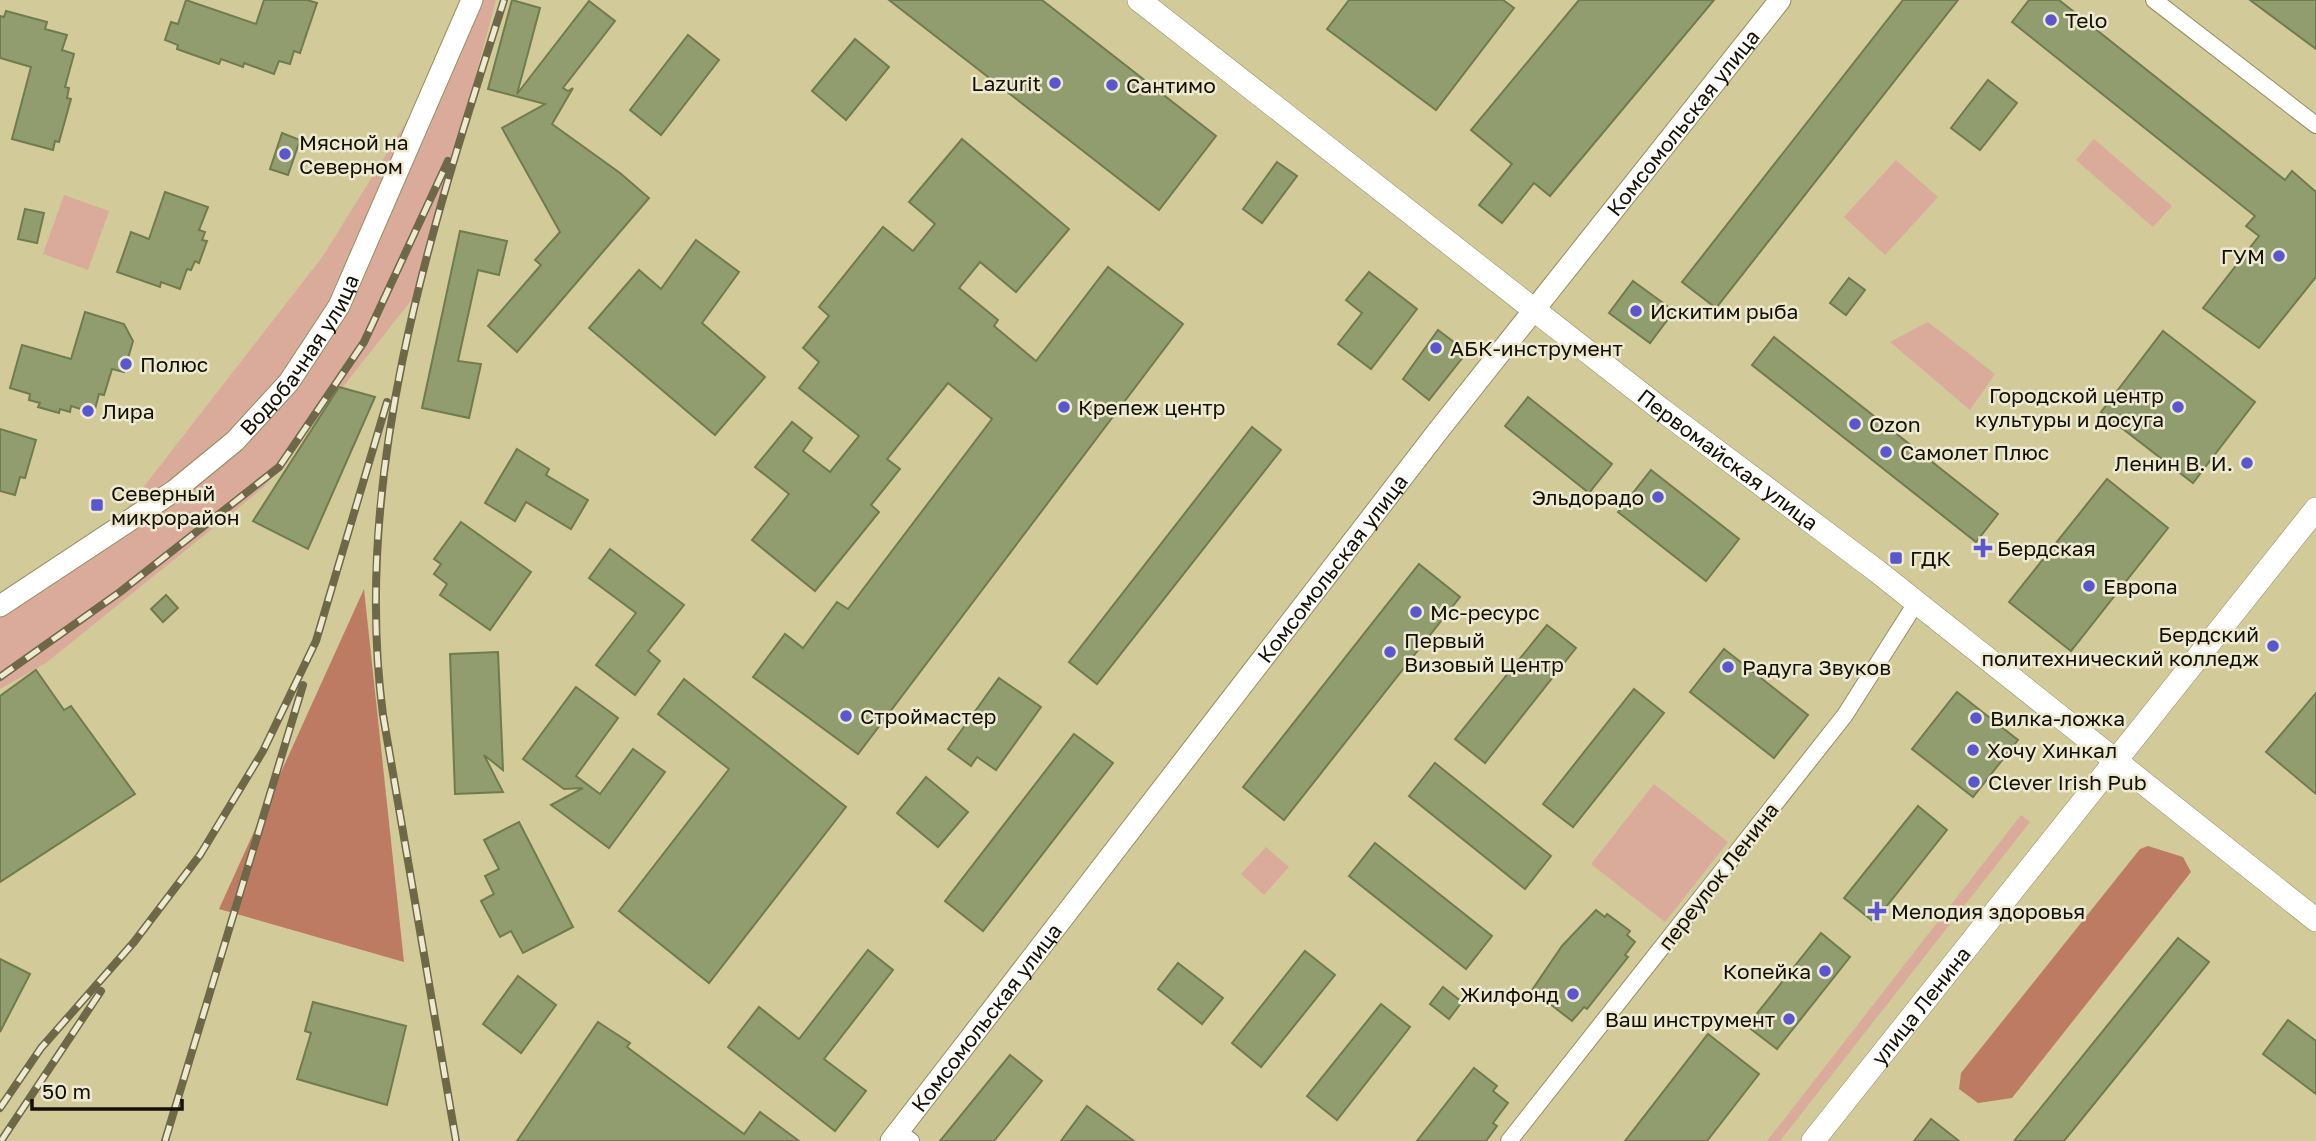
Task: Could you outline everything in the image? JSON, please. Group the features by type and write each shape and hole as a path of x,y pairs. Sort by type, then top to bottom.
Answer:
{"main road":[{"name":"Первомайская улица","path":"1139,0 1916,603 2316,920"},
{"name":"улица Ленина","path":"1813,1141 2316,509"}],"street":[{"name":"Водобачная улица","path":"0,606 174,492 235,441 289,382 339,306 472,0"},
{"name":"Комсомольская улица","path":"900,1138 1534,309 1780,0"},
{"path":"2154,0 2316,125"},
{"name":"переулок Ленина","path":"1509,1141 1845,715 1916,603"}],"shaded area":[{"path":"482,0 496,0 417,293 264,487 46,663 0,689 0,613 125,511 323,256"},
{"path":"2094,139 2172,206 2153,227 2076,160"},
{"path":"1896,160 1938,197 1885,255 1844,217"},
{"path":"64,195 109,211 88,270 43,254"},
{"path":"1928,322 1995,374 1970,410 1890,342"},
{"path":"364,589 404,962 219,909"},
{"path":"1654,784 1728,842 1665,922 1591,864"},
{"path":"2021,815 2030,822 1780,1141 1767,1141"},
{"path":"2148,846 2183,857 2191,872 2012,1098 1978,1103 1959,1089 1961,1073 2140,849"},
{"path":"1266,847 1289,867 1264,895 1241,874"}],"building":[{"path":"186,0 256,24 264,0 307,0 317,3 300,53 294,51 290,64 279,61 274,74 244,63 243,67 221,59 219,64 177,49 178,45 165,40 171,22 178,24"},
{"path":"512,0 540,8 517,94 589,1 615,21 563,88 568,91 573,88 552,124 620,173 649,198 517,352 488,326 541,265 535,260 560,232 502,128 545,104 488,89"},
{"path":"889,0 1042,0 1216,136 1159,210"},
{"path":"1349,0 1503,0 1514,8 1436,110 1327,29"},
{"path":"1579,0 1714,0 1550,196 1534,183 1502,223 1479,205 1512,164 1471,130"},
{"path":"1903,0 1958,0 1716,308 1682,282"},
{"path":"2029,0 2059,0 2285,180 2292,171 2316,192 2316,277 2259,348 2203,308 2259,236 2246,226 2255,216 2012,22"},
{"path":"2250,0 2316,0 2316,49"},
{"path":"6,11 47,22 45,29 67,35 62,50 74,54 65,87 69,88 67,98 71,99 59,142 55,141 53,150 12,139 31,67 0,58 0,16 4,17"},
{"path":"688,35 719,60 661,135 630,110"},
{"path":"855,39 889,67 846,120 812,91"},
{"path":"1988,80 2017,103 1980,150 1951,128"},
{"name":"Мясной на Северном","path":"282,133 300,140 288,175 270,169"},
{"path":"962,139 1069,229 1016,292 980,262 959,288 998,320 994,326 1036,361 1108,267 1183,324 858,754 753,677 785,634 803,648 837,602 848,609 992,419 948,383 887,459 900,469 871,505 879,512 815,591 752,540 789,494 755,467 792,422 812,438 803,451 830,472 859,436 799,388 819,362 803,348 829,316 819,307 883,227 913,251 935,224 909,202"},
{"path":"1277,162 1297,176 1262,223 1243,209"},
{"path":"165,192 208,207 199,230 205,232 202,240 207,241 199,263 195,261 191,270 187,269 180,289 161,282 160,287 117,272 131,232 149,239"},
{"path":"25,209 44,213 37,243 18,239"},
{"path":"460,231 507,241 499,275 478,270 458,361 481,364 469,418 422,408"},
{"path":"696,240 739,272 702,323 765,377 715,435 589,328 639,270 661,289"},
{"path":"1369,272 1417,309 1371,369 1338,344 1362,313 1346,300"},
{"path":"1849,278 1865,290 1846,315 1830,303"},
{"path":"1633,281 1674,311 1650,343 1609,313"},
{"path":"85,312 124,324 133,341 124,372 112,369 104,395 99,394 94,413 71,406 70,412 60,409 59,413 38,407 40,403 29,400 30,394 10,388 22,345 71,359"},
{"path":"1438,330 1467,352 1429,400 1403,379"},
{"name":"Городской центр культуры и досуга","path":"2163,331 2255,402 2193,483 2101,412"},
{"path":"1774,337 1998,514 1976,542 1752,365"},
{"path":"339,387 375,397 308,549 253,521"},
{"path":"1528,397 1612,464 1589,493 1505,426"},
{"path":"1252,427 1281,450 1097,684 1069,662"},
{"path":"0,429 36,440 25,478 20,477 15,495 0,491"},
{"path":"517,449 549,469 546,475 588,500 571,529 526,502 515,521 485,503"},
{"path":"1651,470 1739,539 1706,581 1618,512"},
{"path":"2107,479 2168,528 2071,651 2009,602"},
{"path":"461,522 531,572 490,630 440,595 447,584 434,574 441,564 434,559"},
{"path":"610,549 684,605 648,651 660,661 635,695 596,665 636,613 589,578"},
{"path":"1419,564 1460,597 1284,820 1243,787"},
{"path":"166,595 178,608 163,622 151,609"},
{"path":"1547,625 1576,648 1485,763 1455,739"},
{"path":"1724,649 1808,715 1774,758 1690,692"},
{"path":"498,652 503,770 484,755 503,792 455,794 450,654"},
{"path":"36,670 64,710 71,706 135,794 0,882 0,696"},
{"path":"999,678 1041,707 996,770 977,757 971,766 948,749"},
{"path":"684,679 846,807 709,983 619,911 729,769 658,714"},
{"path":"576,687 618,718 576,776 600,794 633,749 665,772 609,848 551,805 583,788 564,789 523,759"},
{"path":"1634,689 1664,713 1573,827 1543,804"},
{"path":"1957,692 2018,740 1973,797 1912,749"},
{"path":"2316,693 2316,794 2266,752"},
{"path":"1074,734 1113,763 983,931 945,901"},
{"path":"1435,763 1551,856 1525,889 1409,796"},
{"path":"926,777 968,812 938,847 897,813"},
{"path":"1918,806 1947,830 1874,922 1844,898"},
{"path":"519,822 573,927 523,953 511,931 500,937 481,901 494,894 485,876 499,869 484,840"},
{"path":"1375,843 1492,936 1466,969 1349,876"},
{"path":"1596,910 1605,917 1607,914 1630,931 1627,935 1635,942 1625,955 1628,957 1587,1009 1584,1007 1572,1021 1532,990 1562,946"},
{"path":"1821,933 1850,957 1777,1049 1747,1026"},
{"path":"2178,938 2209,962 2064,1141 2014,1141"},
{"path":"868,950 893,970 824,1059 866,1091 835,1131 728,1047 759,1007 799,1039"},
{"path":"1305,951 1335,975 1261,1067 1232,1043"},
{"path":"0,959 30,974 0,1032"},
{"path":"1178,963 1223,998 1202,1024 1158,989"},
{"path":"518,976 556,1005 521,1053 483,1024"},
{"path":"1443,987 1462,1002 1449,1019 1430,1004"},
{"path":"313,1002 406,1026 387,1105 297,1079 311,1033 305,1031"},
{"path":"1381,1004 1410,1027 1337,1120 1307,1096"},
{"path":"2288,1020 2316,1041 2316,1094 2263,1054"},
{"path":"598,1022 630,1043 627,1047 744,1134 760,1112 799,1141 517,1141"},
{"path":"1708,1034 1759,1074 1707,1141 1625,1141"},
{"path":"1010,1055 1042,1081 994,1141 940,1141"},
{"path":"1474,1068 1497,1086 1493,1091 1508,1103 1493,1123 1497,1126 1486,1141 1417,1141"},
{"path":"1087,1106 1134,1141 1061,1141"},
{"path":"1931,1119 1959,1141 1914,1141"}],"railway":[{"path":"456,1141 383,715 376,624 378,533 388,442 404,352 425,263 504,0"},
{"path":"0,677 120,592 279,467 364,342 448,161"},
{"path":"0,1108 41,1048 134,942 200,855 263,751 316,641 387,402"},
{"path":"165,1141 303,685"},
{"path":"1,1141 101,991"}],"place":[{"name":"Telo","path":"2051,20"},
{"name":"Lazurit","path":"1055,83"},
{"name":"Сантимо","path":"1112,85"},
{"name":"Мясной на Северном","path":"285,154"},
{"name":"ГУМ","path":"2279,256"},
{"name":"Искитим рыба","path":"1636,311"},
{"name":"АБК-инструмент","path":"1436,348"},
{"name":"Полюс","path":"126,364"},
{"name":"Крепеж центр","path":"1064,407"},
{"name":"Городской центр культуры и досуга","path":"2178,407"},
{"name":"Лира","path":"88,411"},
{"name":"Ozon","path":"1855,424"},
{"name":"Самолет Плюс","path":"1886,452"},
{"name":"Ленин В. И.","path":"2247,463"},
{"name":"Эльдорадо","path":"1658,497"},
{"name":"Северный микрорайон","path":"97,505"},
{"name":"Бердская","path":"1983,548"},
{"name":"ГДК","path":"1896,558"},
{"name":"Европа","path":"2089,586"},
{"name":"Мс-ресурс","path":"1416,612"},
{"name":"Бердский политехнический колледж","path":"2273,646"},
{"name":"Первый Визовый Центр","path":"1390,652"},
{"name":"Радуга Звуков","path":"1728,667"},
{"name":"Строймастер","path":"846,716"},
{"name":"Вилка-ложка","path":"1976,718"},
{"name":"Хочу Хинкал","path":"1973,750"},
{"name":"Clever Irish Pub","path":"1974,782"},
{"name":"Мелодия здоровья","path":"1877,911"},
{"name":"Копейка","path":"1825,971"},
{"name":"Жилфонд","path":"1573,994"},
{"name":"Ваш инструмент","path":"1789,1019"}]}
